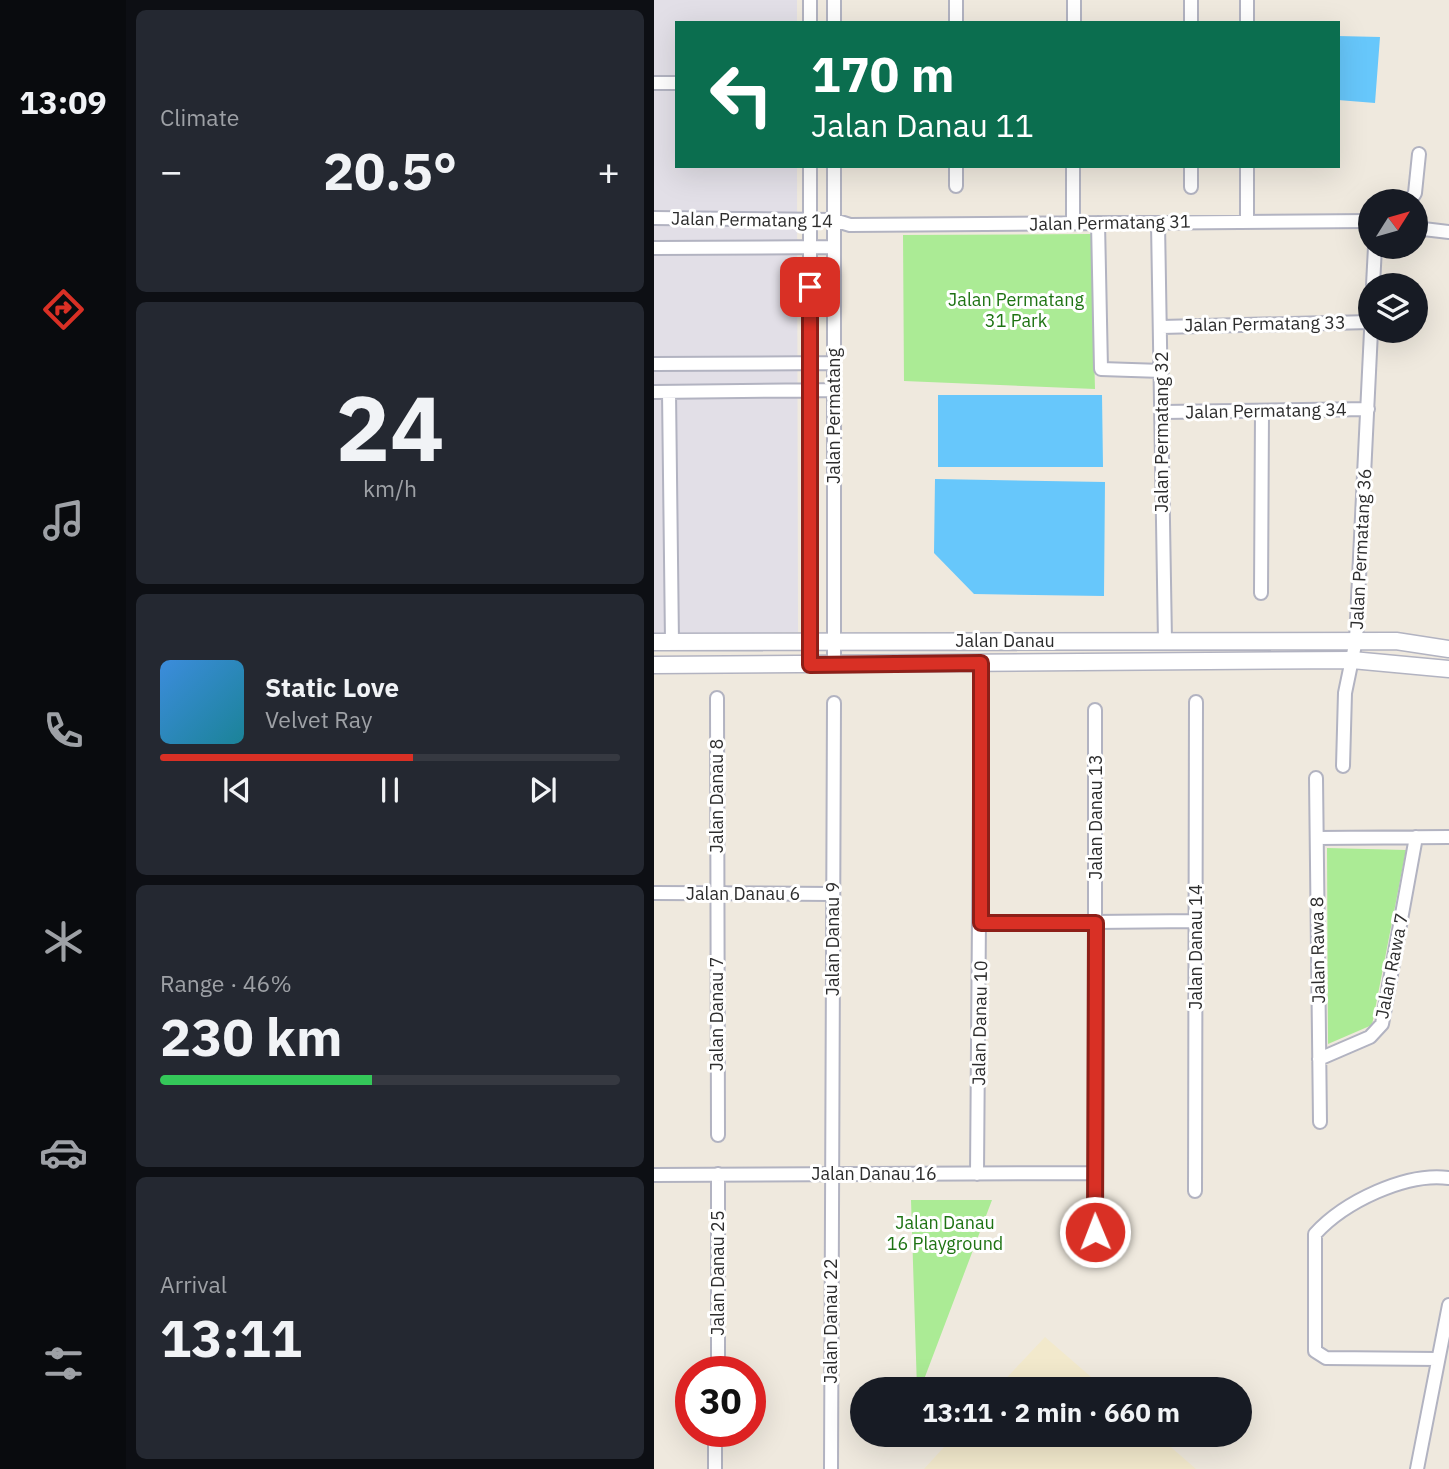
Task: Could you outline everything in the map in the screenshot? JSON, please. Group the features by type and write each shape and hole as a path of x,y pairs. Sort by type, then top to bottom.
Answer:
{"street":[{"path":"810,0 810,21"},
{"path":"834,0 834,21"},
{"path":"956,0 956,21"},
{"path":"1074,0 1074,21"},
{"path":"1191,0 1191,21"},
{"path":"1247,0 1247,21"},
{"path":"654,83 675,83"},
{"path":"1415,189 1419,153"},
{"name":"Jalan Permatang","path":"810,168 810,665"},
{"name":"Jalan Permatang","path":"834,168 834,665"},
{"path":"956,168 956,186"},
{"path":"1073,168 1073,223"},
{"path":"1191,168 1191,187"},
{"path":"1247,168 1247,222"},
{"name":"Jalan Permatang 14","path":"654,218 834,219 850,225"},
{"name":"Jalan Permatang 31","path":"850,225 1358,221"},
{"path":"1098,223 1101,369 1162,371"},
{"name":"Jalan Permatang 32","path":"1158,223 1165,640"},
{"path":"654,248 834,247 850,225"},
{"path":"1428,230 1448,232"},
{"name":"Jalan Permatang 33","path":"1161,327 1358,322"},
{"name":"Jalan Permatang 36","path":"1343,766 1345,693 1356,640 1371,343"},
{"path":"654,364 834,363"},
{"path":"654,392 834,390"},
{"path":"669,391 672,642"},
{"name":"Jalan Permatang 34","path":"1163,412 1368,410"},
{"path":"1261,593 1262,411"},
{"name":"Jalan Danau","path":"654,642 1356,640 1406,642 1448,649"},
{"name":"Jalan Danau","path":"654,665 1352,660 1414,663 1448,669"},
{"name":"Jalan Danau 10","path":"977,1174 981,663"},
{"name":"Jalan Danau 8","path":"717,698 717,894"},
{"name":"Jalan Danau 14","path":"1195,1191 1196,702"},
{"name":"Jalan Danau 9","path":"831,1174 834,703"},
{"name":"Jalan Danau 13","path":"1095,710 1095,1232"},
{"name":"Jalan Rawa 8","path":"1316,778 1320,1122"},
{"path":"1317,838 1448,838"},
{"name":"Jalan Rawa 7","path":"1319,1059 1370,1037 1382,1024 1416,838"},
{"name":"Jalan Danau 6","path":"654,893 833,894"},
{"name":"Jalan Danau 7","path":"717,894 718,1135"},
{"path":"981,923 1196,921"},
{"name":"Jalan Danau 16","path":"654,1175 1094,1173"},
{"name":"Jalan Danau 25","path":"718,1174 718,1356"},
{"name":"Jalan Danau 22","path":"831,1174 831,1469"},
{"path":"1438,1359 1326,1358 1315,1351 1315,1234 1344,1210 1399,1182 1428,1175 1448,1178"},
{"path":"1417,1469 1448,1305"},
{"path":"715,1447 715,1469"}],"shaded area":[{"path":"654,0 797,0 797,21 675,21 675,168 797,168 798,632 654,635"},
{"path":"1045,1337 1091,1377 1007,1377"},
{"path":"944,1447 1171,1447 1196,1469 924,1469"}],"green space":[{"name":"Jalan Permatang 31 Park","path":"1091,234 1095,389 904,381 903,235"},
{"path":"1327,848 1406,850 1372,1025 1328,1044"},
{"name":"Jalan Danau 16 Playground","path":"911,1200 992,1200 925,1377 917,1377"}],"water":[{"path":"1340,36 1380,37 1375,103 1340,100"},
{"path":"938,395 1102,395 1103,467 938,467"},
{"path":"935,479 1105,482 1104,596 974,594 934,553"}],"route":[{"path":"810,287 810,665 981,663 981,923 1096,923 1095,1232"}]}
